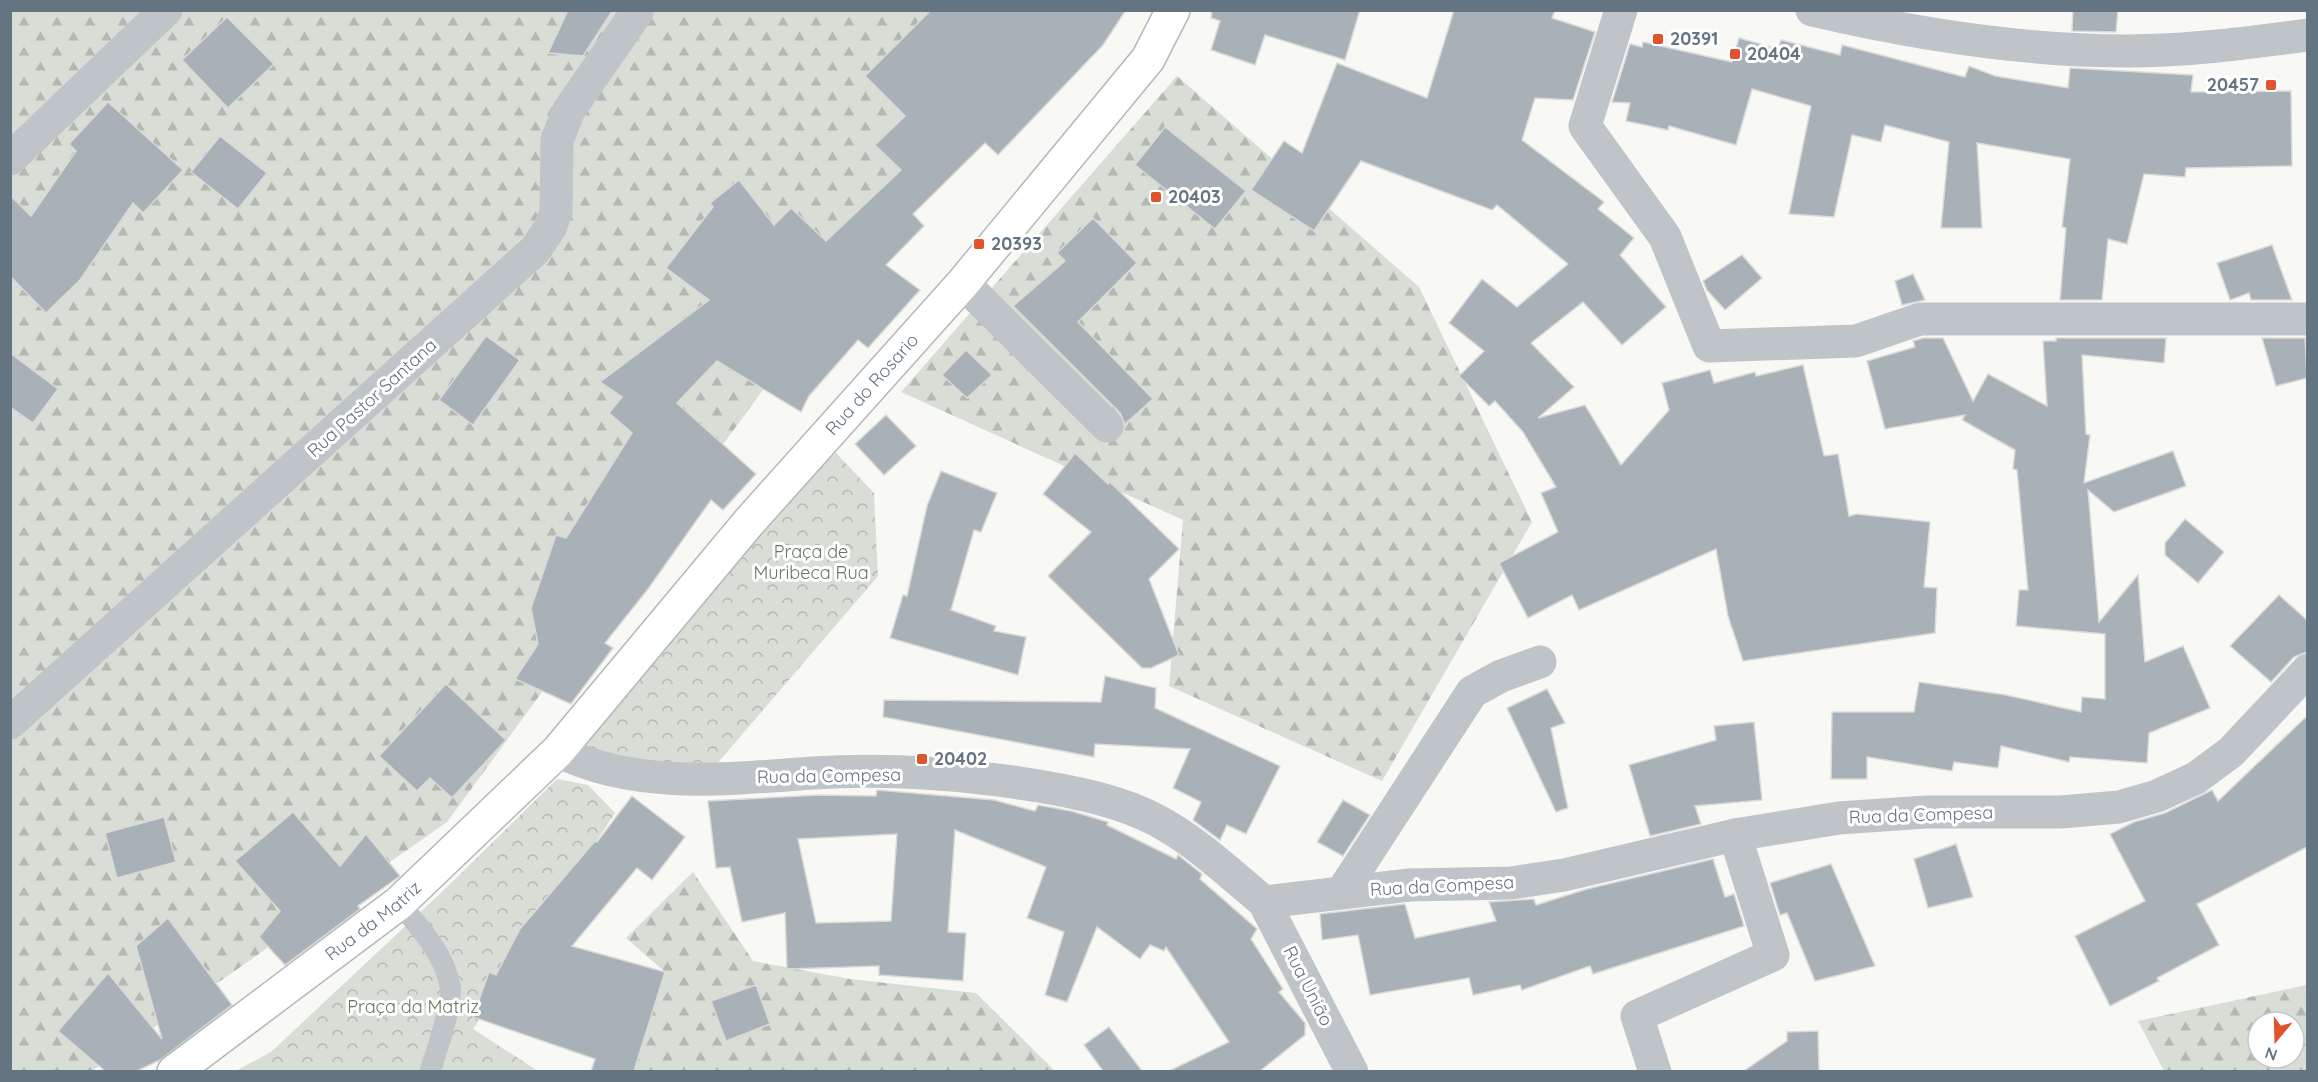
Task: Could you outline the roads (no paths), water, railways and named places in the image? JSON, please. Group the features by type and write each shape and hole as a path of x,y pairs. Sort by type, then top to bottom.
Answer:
{"street":[{"path":"10,159 166,10"},
{"name":"Rua do Rosario","path":"558,751 749,522 963,284 1148,59 1173,10"},
{"path":"1621,10 1586,126 1665,237 1709,346 1856,341 1920,319 2307,319"},
{"path":"1812,10 1897,20 2021,45 2127,51 2255,42 2307,35"},
{"name":"Rua Pastor Santana","path":"10,723 535,250 550,228 556,212 557,140 569,110 637,12"},
{"path":"963,284 1107,426"},
{"path":"1342,892 1472,692 1502,676 1540,662"},
{"name":"Rua da Compesa","path":"558,751 572,758 630,773 698,781 829,772 972,775 1090,795 1154,818 1189,839 1264,902 1409,885 1511,883 1564,875 1735,835 1839,818 1926,812 2061,812 2119,807 2147,799 2196,778 2231,752 2307,670"},
{"name":"Rua da Matriz","path":"174,1071 399,903 558,751"},
{"path":"1655,1071 1637,1016 1773,955 1735,835"},
{"name":"Rua União","path":"1264,902 1352,1071"}],"lane":[{"path":"399,903 435,950 450,987 441,1039 430,1071"}],"place":[{"name":"20391","path":"1658,39"},
{"name":"20404","path":"1735,54"},
{"name":"20457","path":"2271,85"},
{"name":"20403","path":"1156,197"},
{"name":"20393","path":"979,244"},
{"name":"20402","path":"922,759"}],"park label":[{"name":"Praça de Muribeca Rua","path":"811,562"},
{"name":"Praça da Matriz","path":"413,1007"}]}
